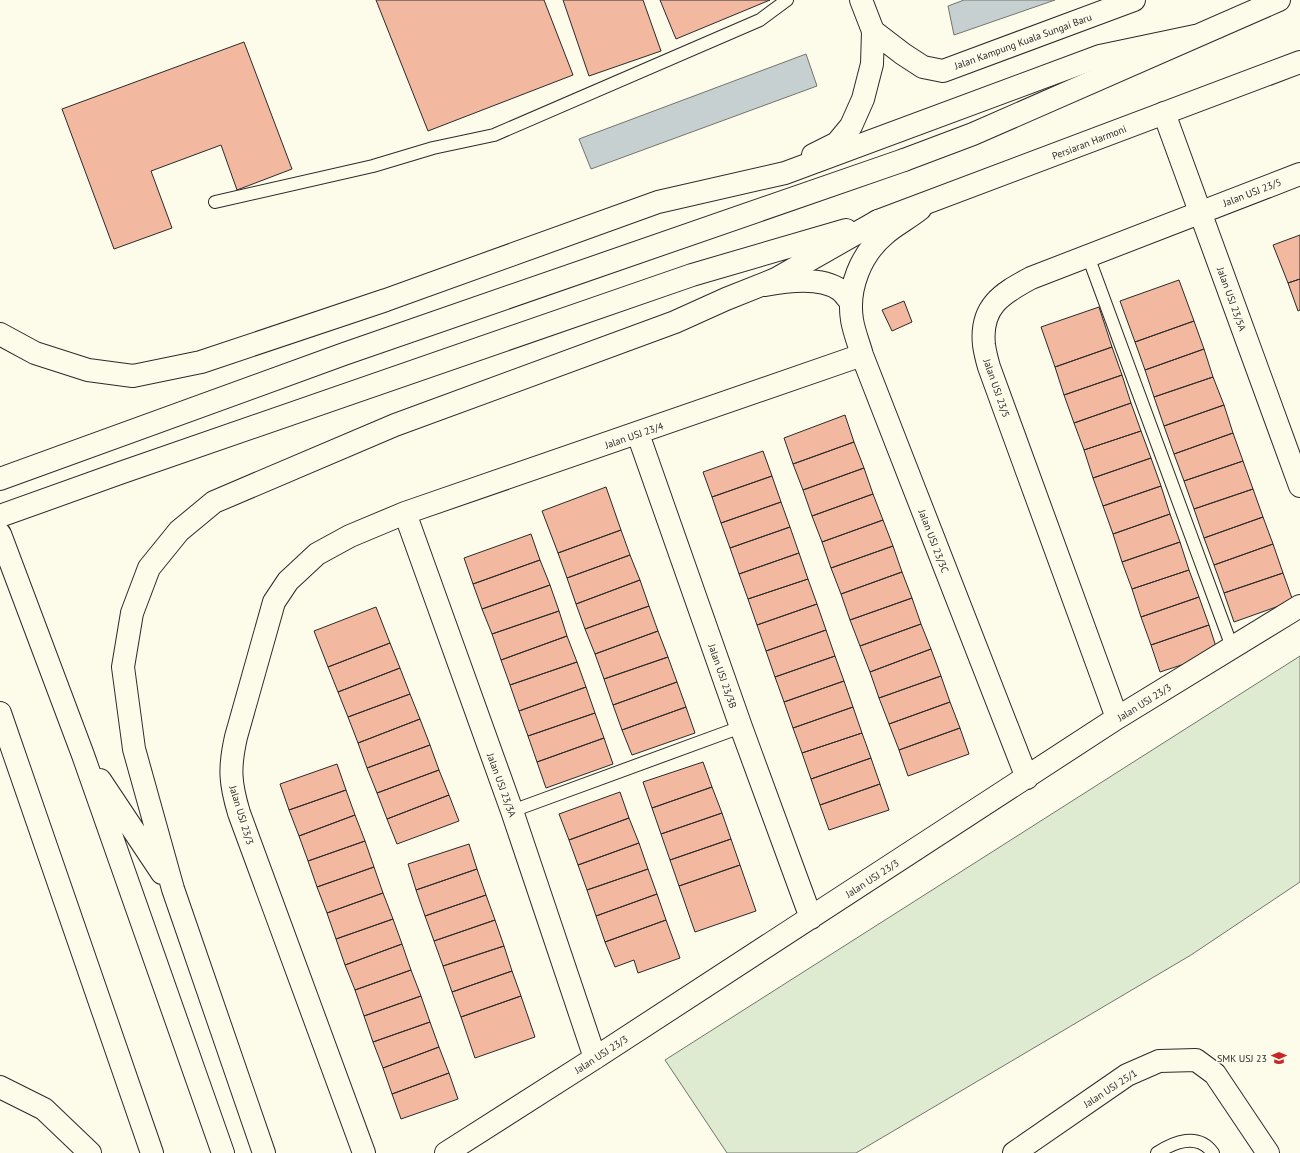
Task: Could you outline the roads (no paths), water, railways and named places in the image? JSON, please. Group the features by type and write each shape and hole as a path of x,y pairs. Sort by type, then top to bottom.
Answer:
{"main road":[{"path":"785,173 818,152 837,143 851,126 863,99 872,64 873,31 861,0"},
{"name":"Jalan Kampung Kuala Sungai Baru","path":"873,31 923,67 943,71 1134,0"},
{"path":"0,479 344,354 904,160 973,134 1280,0"},
{"path":"0,334 35,353 88,370 133,376 201,362 386,300 658,202 785,173 1100,56 1195,36"},
{"name":"Persiaran Harmoni","path":"878,221 1300,62"},
{"name":"Jalan USJ 23/5A","path":"1164,113 1300,486"},
{"name":"Jalan USJ 23/5","path":"1117,718 989,366 984,345 984,322 994,302 1011,289 1031,278 1300,174"},
{"name":"Jalan USJ 23/3C","path":"927,203 885,234 875,244 858,268 851,302 852,320 862,355 1027,778"},
{"path":"0,516 128,470 692,275 878,221"},
{"path":"264,1153 173,889 134,749 123,667 132,613 149,568 179,531 214,502 395,425 674,322 783,276 878,221"},
{"path":"757,287 777,283 812,281 840,290 851,302"},
{"name":"Jalan USJ 23/4","path":"405,513 638,434 862,355"},
{"name":"Jalan USJ 23/3B","path":"638,434 741,726 811,918"},
{"name":"Jalan USJ 23/3","path":"364,1153 239,813 232,791 232,756 274,602 288,581 323,550 350,536 405,513"},
{"name":"Jalan USJ 23/3A","path":"405,513 512,811 595,1058"},
{"path":"0,534 83,755 223,1153"},
{"name":"Jalan USJ 23/3","path":"446,1153 1027,778 1117,718 1300,606"},
{"path":"0,713 152,1153"},
{"path":"83,755 173,889"},
{"name":"Jalan USJ 25/1","path":"1014,1153 1127,1075 1159,1061 1196,1060 1215,1074 1268,1153"},
{"path":"0,1087 44,1109 90,1153"}],"lane":[{"path":"215,202 373,166 433,148 494,135 760,20 787,0"},
{"path":"1088,256 1232,647"},
{"path":"512,811 741,726"},
{"path":"1157,1153 1169,1145 1183,1140 1196,1141 1203,1144 1213,1153"}],"place":[{"name":"SMK USJ 23","path":"1279,1058"}]}
